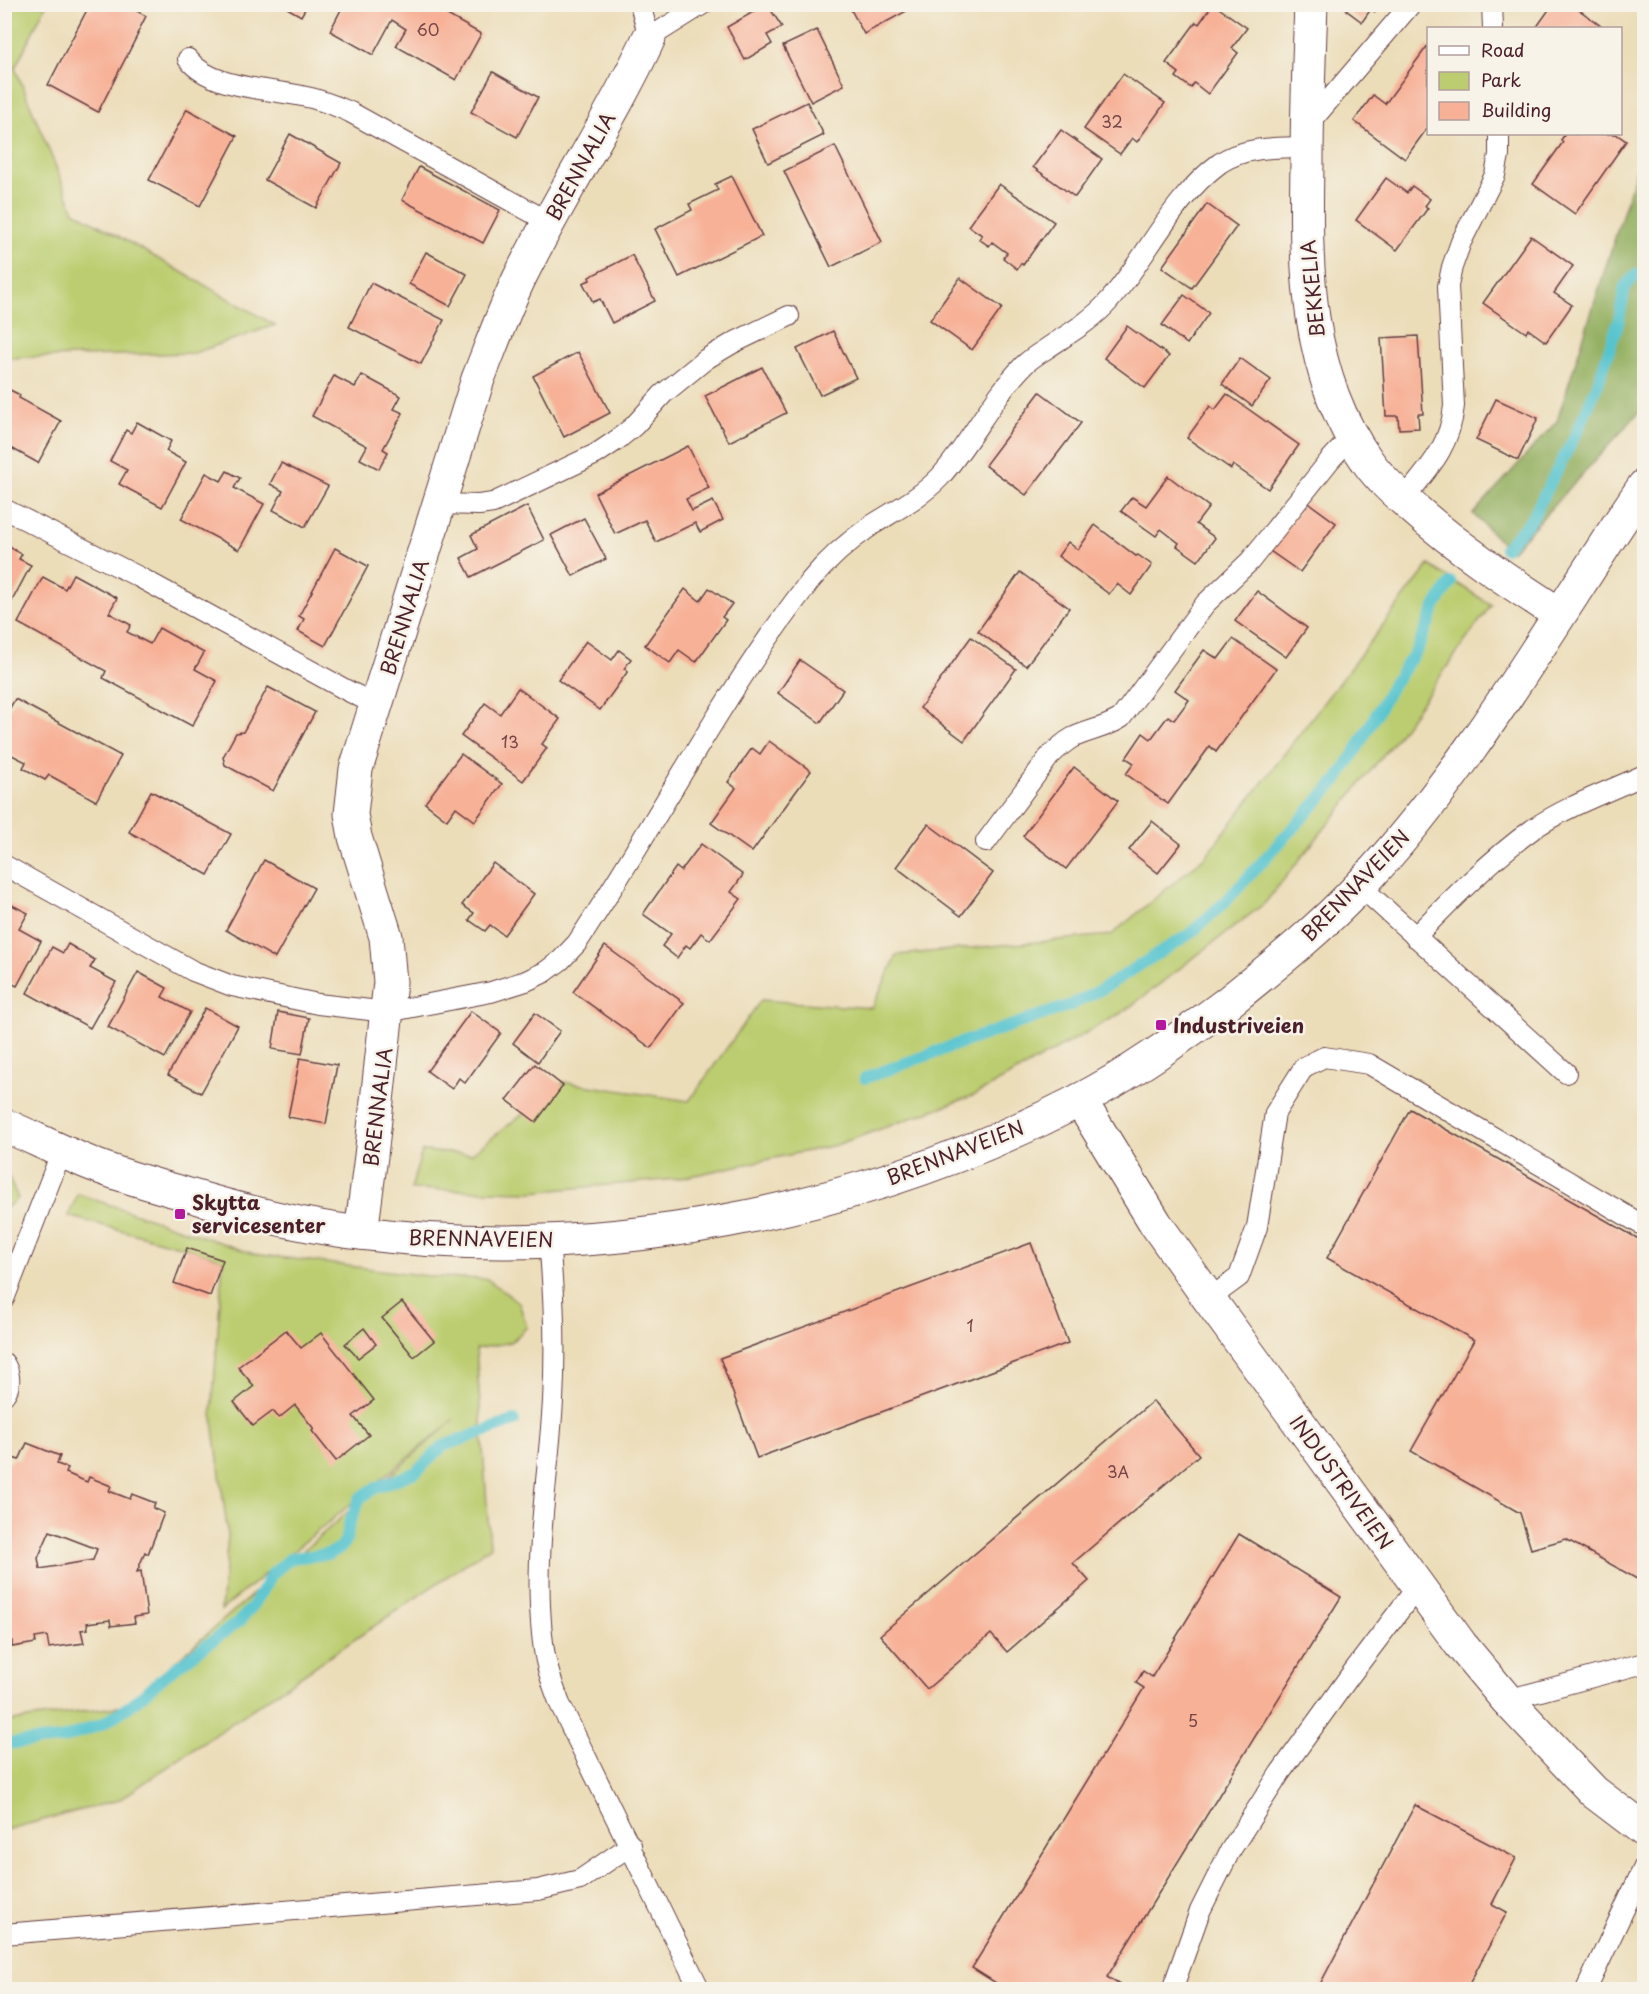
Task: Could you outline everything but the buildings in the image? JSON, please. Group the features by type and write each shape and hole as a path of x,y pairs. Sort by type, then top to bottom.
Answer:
{"street":[{"name":"BEKKELIA","path":"1311,4 1307,136 1307,261 1315,336 1338,407 1367,461 1386,484 1459,546 1559,614"},
{"name":"BRENNALIA","path":"361,1233 390,982 386,937 361,860 351,814 356,769 478,379 497,330 518,282 549,222 620,96 649,38"},
{"name":"BRENNAVEIEN","path":"4,1125 97,1166 227,1207 361,1233 443,1240 549,1241 662,1231 721,1222 858,1188 928,1166 988,1143 1080,1100 1134,1069 1200,1024 1318,927 1360,886 1435,798 1519,678 1644,486"},
{"name":"INDUSTRIVEIEN","path":"1080,1100 1156,1224 1461,1645 1507,1700 1594,1792 1644,1830"}],"lane":[{"path":"640,4 649,38 704,4"},
{"path":"4,865 193,971 232,986 318,1004 387,1012 491,992 526,981 545,972 561,960 590,923 763,646 812,579 842,547 916,498 938,478 963,449 1007,384 1026,362 1087,321 1107,303 1184,198 1209,172 1223,161 1243,153 1307,136 1411,4"},
{"path":"1492,4 1493,27"},
{"path":"188,59 204,73 228,82 300,95 350,112 549,222"},
{"path":"1404,499 1440,452 1452,425 1454,406 1448,285 1461,242 1495,175 1499,155 1499,135"},
{"path":"439,504 493,503 596,454 617,440 663,394 706,359 789,316"},
{"path":"986,843 1049,757 1060,746 1073,737 1110,726 1121,718 1205,604 1250,561 1330,460 1343,446 1354,439"},
{"path":"4,509 139,577 377,705"},
{"path":"1414,937 1481,871 1534,829 1563,812 1644,775"},
{"path":"1360,886 1566,1073"},
{"path":"1209,1299 1239,1277 1257,1227 1275,1113 1304,1067 1324,1057 1369,1064 1644,1226"},
{"path":"4,1299 13,1257 62,1151"},
{"path":"549,1241 554,1294 555,1347 553,1403 541,1526 539,1584 546,1664 560,1704 700,1989"},
{"path":"4,1363 10,1377 8,1390 4,1395"},
{"path":"1172,1989 1200,1911 1230,1851 1287,1763 1418,1586"},
{"path":"1507,1700 1644,1663"},
{"path":"4,1934 538,1890 580,1880 631,1845"},
{"path":"1586,1989 1644,1867"}],"green space":[{"path":"4,5 46,5 15,68 74,211 275,325 194,353 5,358"},
{"path":"1644,146 1644,407 1511,552 1473,514 1557,421"},
{"path":"1429,565 1491,605 1392,744 1265,903 1123,1012 975,1095 836,1145 676,1179 531,1192 411,1189 422,1151 471,1154 564,1082 689,1101 761,1000 872,1008 897,955 1111,935 1206,856"},
{"path":"4,1167 18,1198 5,1209 4,1209"},
{"path":"78,1194 254,1254 436,1277 487,1279 519,1303 527,1327 511,1342 476,1349 490,1547 119,1800 5,1830 5,1722 124,1706 455,1419 221,1610 228,1536 212,1413 223,1260 68,1216"}],"waterway":[{"path":"1505,548 1531,520 1577,432 1597,386 1619,320 1625,286 1644,271"},
{"path":"865,1078 1071,1005 1102,989 1191,933 1227,900 1337,780 1393,684 1417,650 1436,605 1451,583"},
{"path":"4,1744 62,1739 102,1724 130,1706 171,1671 241,1620 255,1603 272,1574 291,1558 328,1554 341,1548 360,1498 375,1488 416,1472 443,1446 514,1421"}],"place":[{"name":"Industriveien","path":"1161,1025"},
{"name":"Skytta servicesenter","path":"180,1214"}]}
